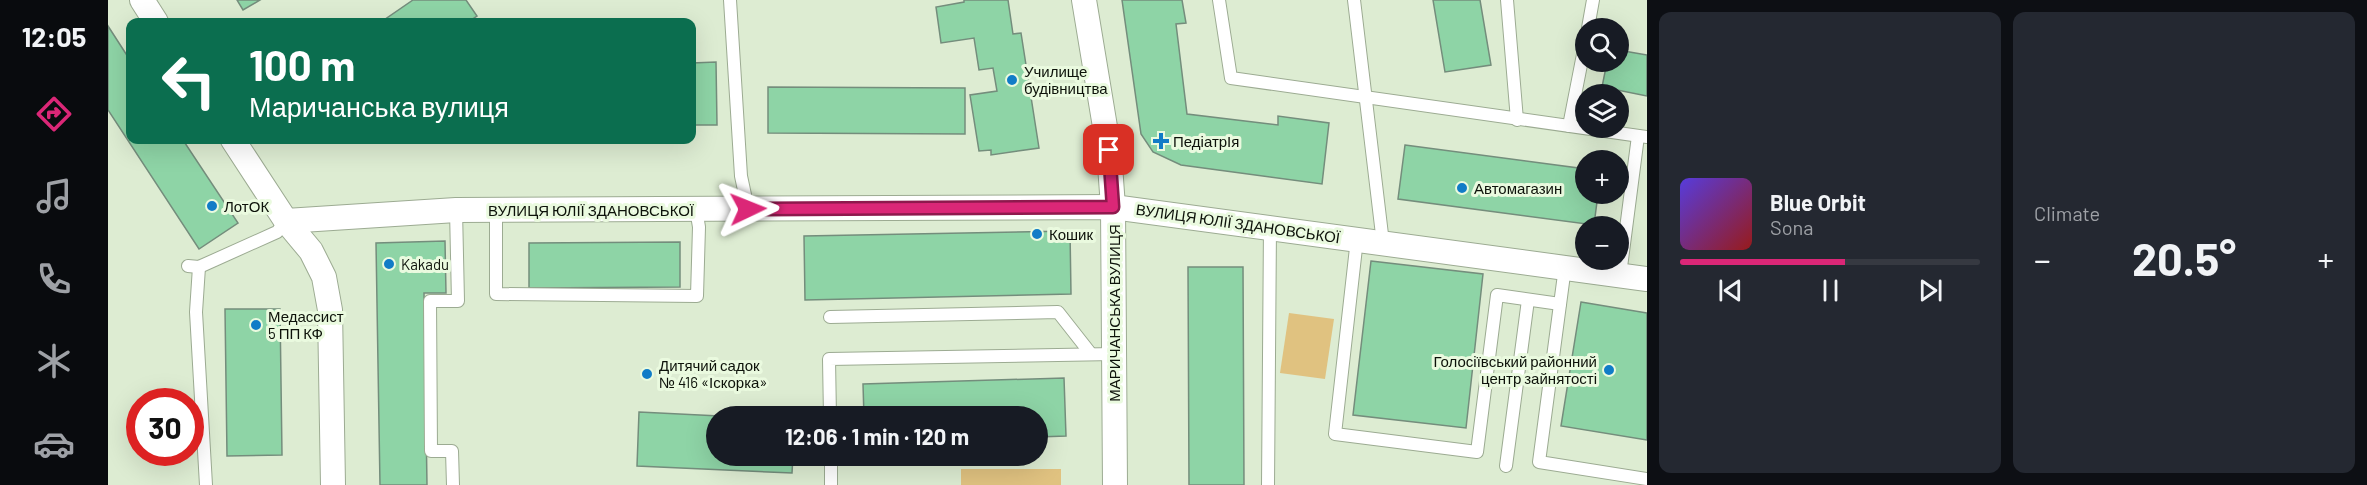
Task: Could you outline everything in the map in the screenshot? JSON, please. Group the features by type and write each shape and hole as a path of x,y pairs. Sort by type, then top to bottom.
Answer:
{"street":[{"path":"142,0 153,18"},
{"name":"МАРИЧАНСЬКА ВУЛИЦЯ","path":"1084,0 1109,150 1113,207 1103,354 1115,485"},
{"path":"235,144 286,221 311,251 324,277 330,310 333,485"},
{"name":"ВУЛИЦЯ ЮЛІЇ ЗДАНОВСЬКОЇ","path":"286,221 456,210 1113,207 1270,226 1647,279"}],"lane":[{"path":"730,0 741,176 748,209"},
{"path":"1219,0 1231,78 1642,137 1620,275"},
{"path":"1354,0 1383,243"},
{"path":"1507,0 1517,120"},
{"path":"1590,18 1593,0"},
{"path":"1569,126 1580,72"},
{"path":"496,210 496,294 697,296 699,227 696,209"},
{"path":"453,485 452,451 431,451 430,302 458,301 456,210"},
{"path":"206,485 193,266 277,232 286,221"},
{"path":"1268,485 1270,226"},
{"path":"1357,239 1335,434 1477,452 1497,295 1560,304"},
{"path":"1565,267 1539,462 1647,479"},
{"path":"1506,466 1528,300"},
{"path":"830,317 1058,312 1103,354"},
{"path":"830,406 829,359 1103,354"},
{"path":"831,466 831,485"}],"shaded area":[{"path":"1289,313 1334,319 1325,379 1280,373"},
{"path":"961,469 1061,469 1061,485 961,485"}],"building":[{"path":"237,0 260,0 243,10"},
{"path":"413,0 466,0 477,16 474,18 387,18"},
{"name":"Училище будівництва","path":"964,0 1008,0 1013,34 1021,33 1039,148 991,155 991,150 979,151 970,95 997,91 993,68 979,70 974,38 941,43 936,7 964,2"},
{"path":"1122,0 1182,0 1186,23 1176,24 1187,114 1278,125 1278,116 1329,123 1322,184 1181,165 1153,152 1141,134"},
{"path":"1433,0 1480,0 1491,65 1445,72"},
{"path":"108,26 126,54 126,137 108,110"},
{"path":"1629,52 1647,55 1647,96 1629,92 1629,84 1603,84 1605,72 1629,72"},
{"path":"716,62 717,125 696,125 696,63"},
{"path":"768,87 965,88 965,134 768,133"},
{"path":"130,144 186,144 238,223 199,249"},
{"path":"1405,145 1575,168 1575,204 1597,204 1595,216 1575,216 1575,222 1398,199"},
{"path":"1070,231 1071,294 805,300 804,236"},
{"path":"445,241 446,293 424,293 427,485 380,485 376,243"},
{"path":"680,242 680,287 529,288 529,243"},
{"path":"1371,261 1483,274 1466,428 1353,415"},
{"path":"1188,267 1243,267 1244,485 1189,485"},
{"name":"Голосіївський районний центр зайнятості","path":"1581,302 1647,313 1647,440 1561,426"},
{"path":"225,309 280,309 282,455 227,456"},
{"path":"1064,378 1066,436 1048,437 1048,406 864,406 863,384"},
{"path":"639,412 706,415 706,466 792,466 792,473 637,466"}],"place":[{"name":"Училище будівництва","path":"1012,80"},
{"name":"ПедіатрІя","path":"1161,141"},
{"name":"Автомагазин","path":"1462,188"},
{"name":"ЛотОК","path":"212,206"},
{"name":"Кошик","path":"1037,234"},
{"name":"Kakadu","path":"389,264"},
{"name":"Медассист 5 ПП КФ","path":"256,325"},
{"name":"Голосіївський районний центр зайнятості","path":"1609,370"},
{"name":"Дитячий садок № 416 «Іскорка»","path":"647,374"}],"route":[{"path":"748,209 1113,207 1109,150"}]}
